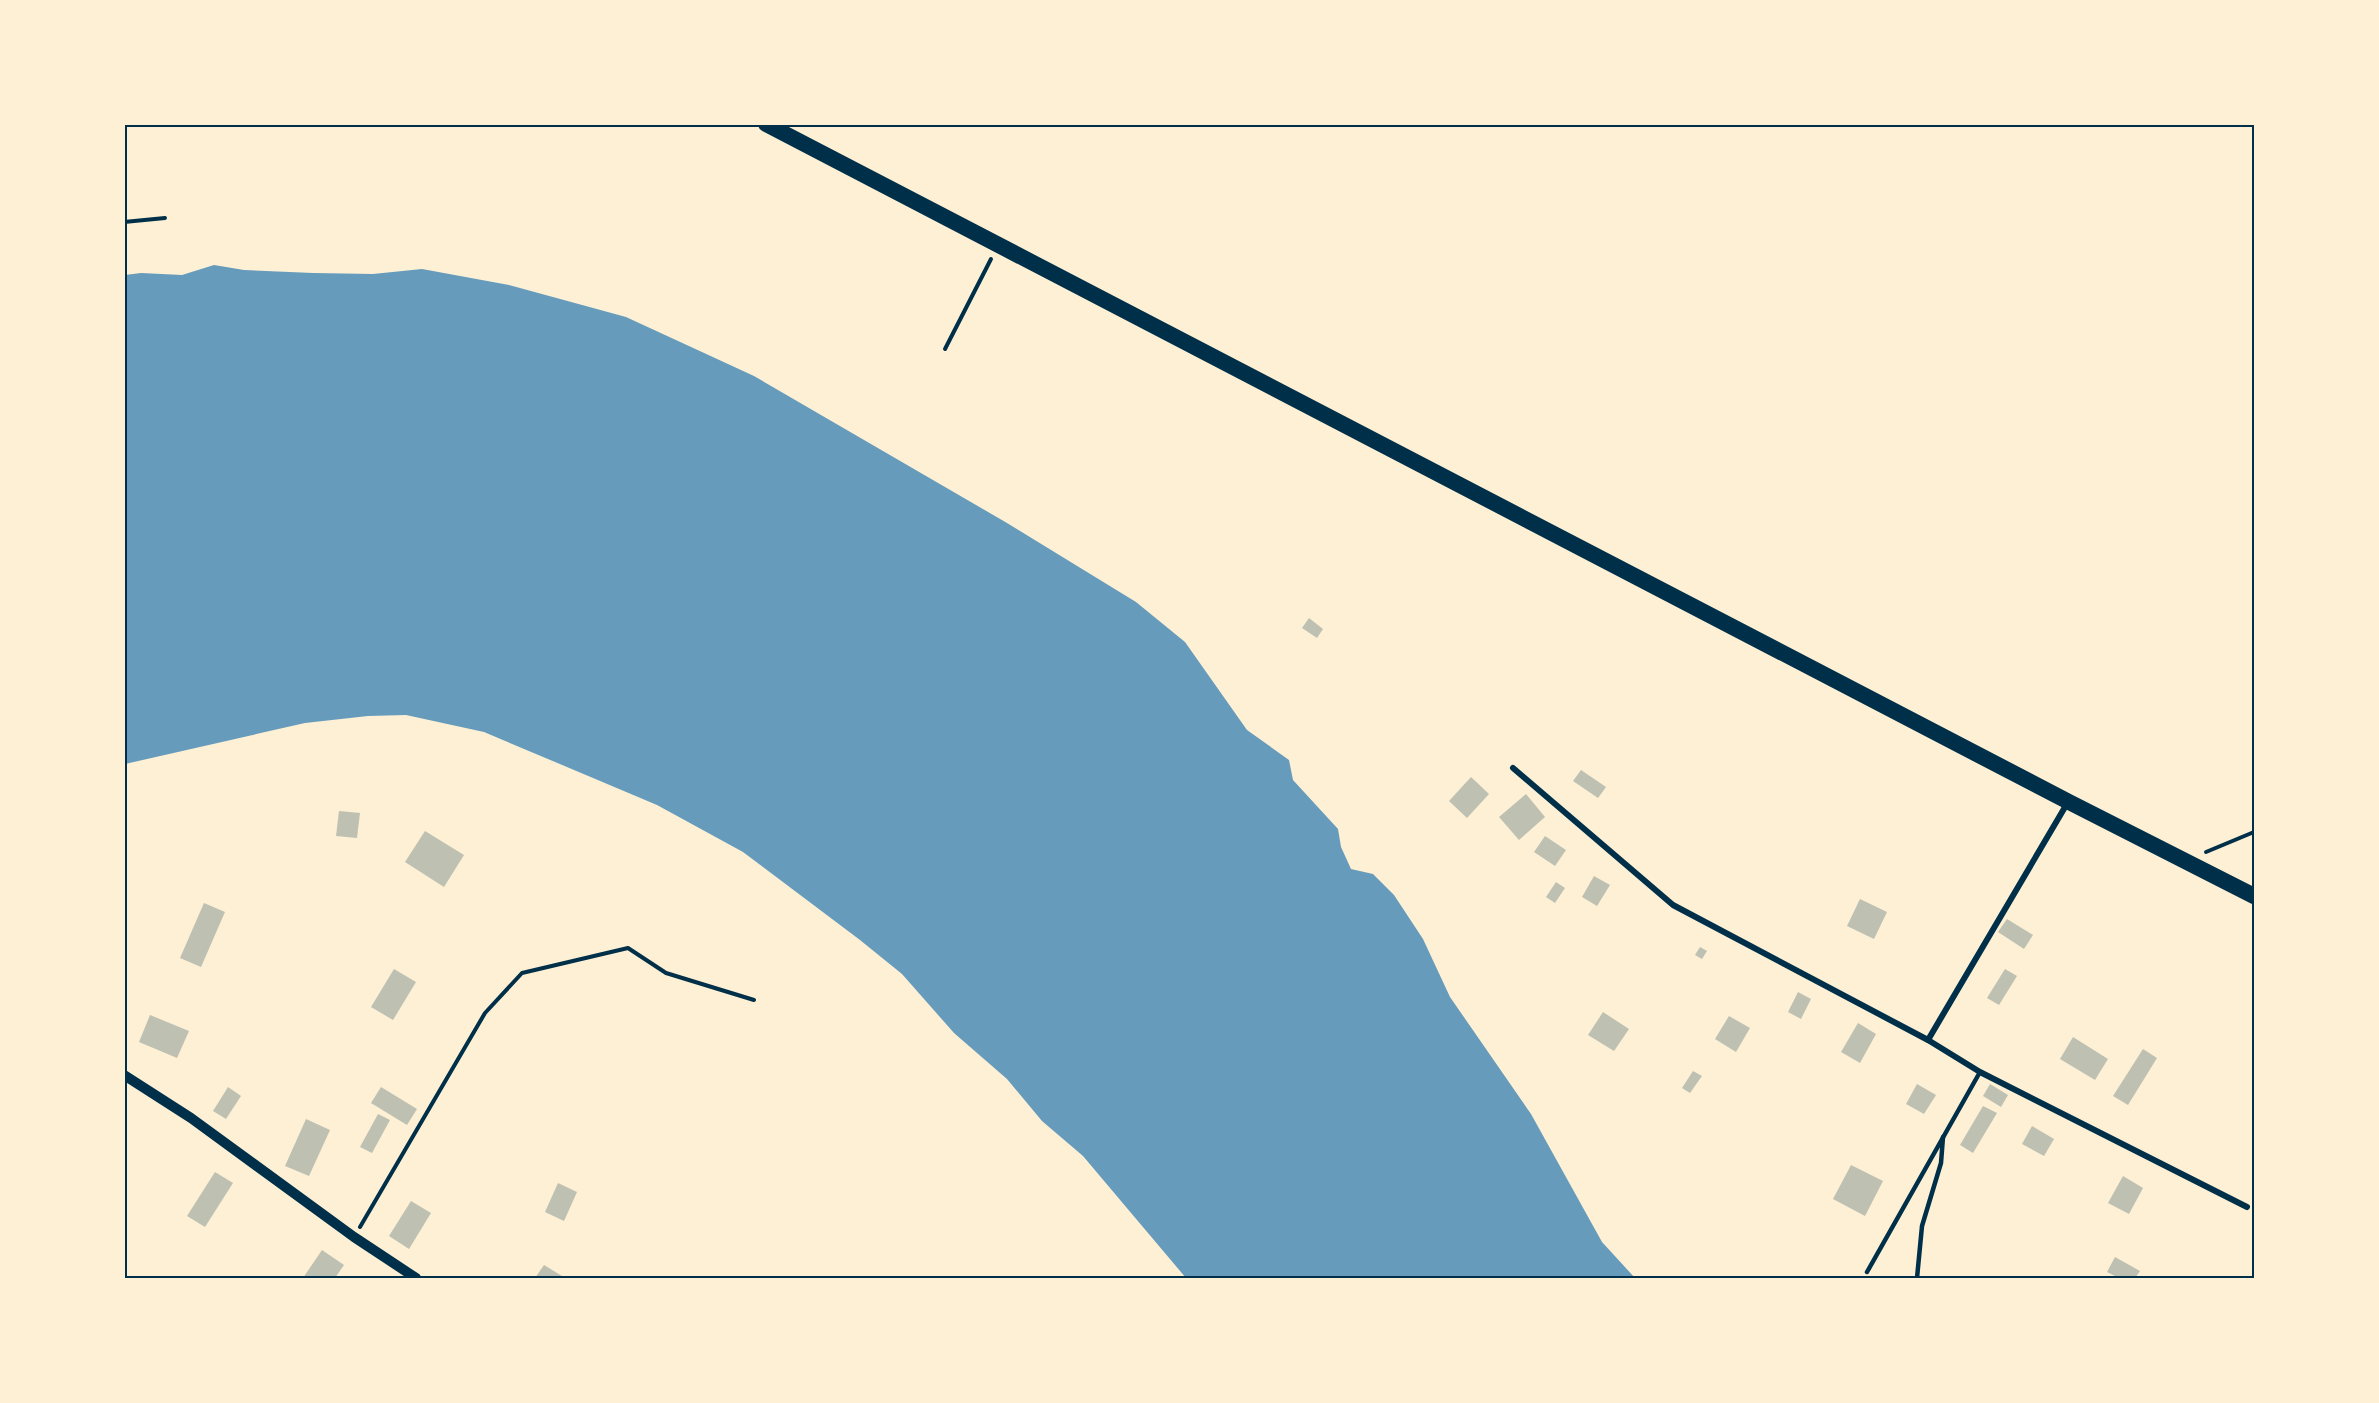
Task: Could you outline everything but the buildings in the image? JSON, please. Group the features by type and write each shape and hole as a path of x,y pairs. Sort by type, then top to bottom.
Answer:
{"highway":[{"path":"766,124 997,246 2254,896"}],"street":[{"path":"1513,768 1673,904 1928,1040 1980,1072 2247,1206"},
{"path":"1928,1040 2069,802"},
{"path":"124,1075 191,1118 354,1237 416,1278"}],"lane":[{"path":"1867,1272 1980,1072"},
{"path":"1917,1278 1922,1226 1941,1163 1943,1134"}],"path":[{"path":"124,222 165,218"},
{"path":"945,350 997,246"},
{"path":"2187,861 2254,832"},
{"path":"354,1237 485,1013 522,973 628,948 666,974 754,1000"}],"water":[{"path":"214,265 244,270 313,273 373,274 422,269 509,285 626,317 754,376 1007,523 1136,602 1185,642 1247,730 1289,760 1293,780 1338,829 1341,847 1351,869 1373,874 1394,895 1423,939 1450,997 1531,1114 1602,1242 1635,1278 1186,1278 1083,1156 1042,1121 1007,1079 954,1033 902,974 860,940 743,852 657,805 484,732 406,715 368,716 305,723 125,764 125,275 141,273 182,275"}]}
